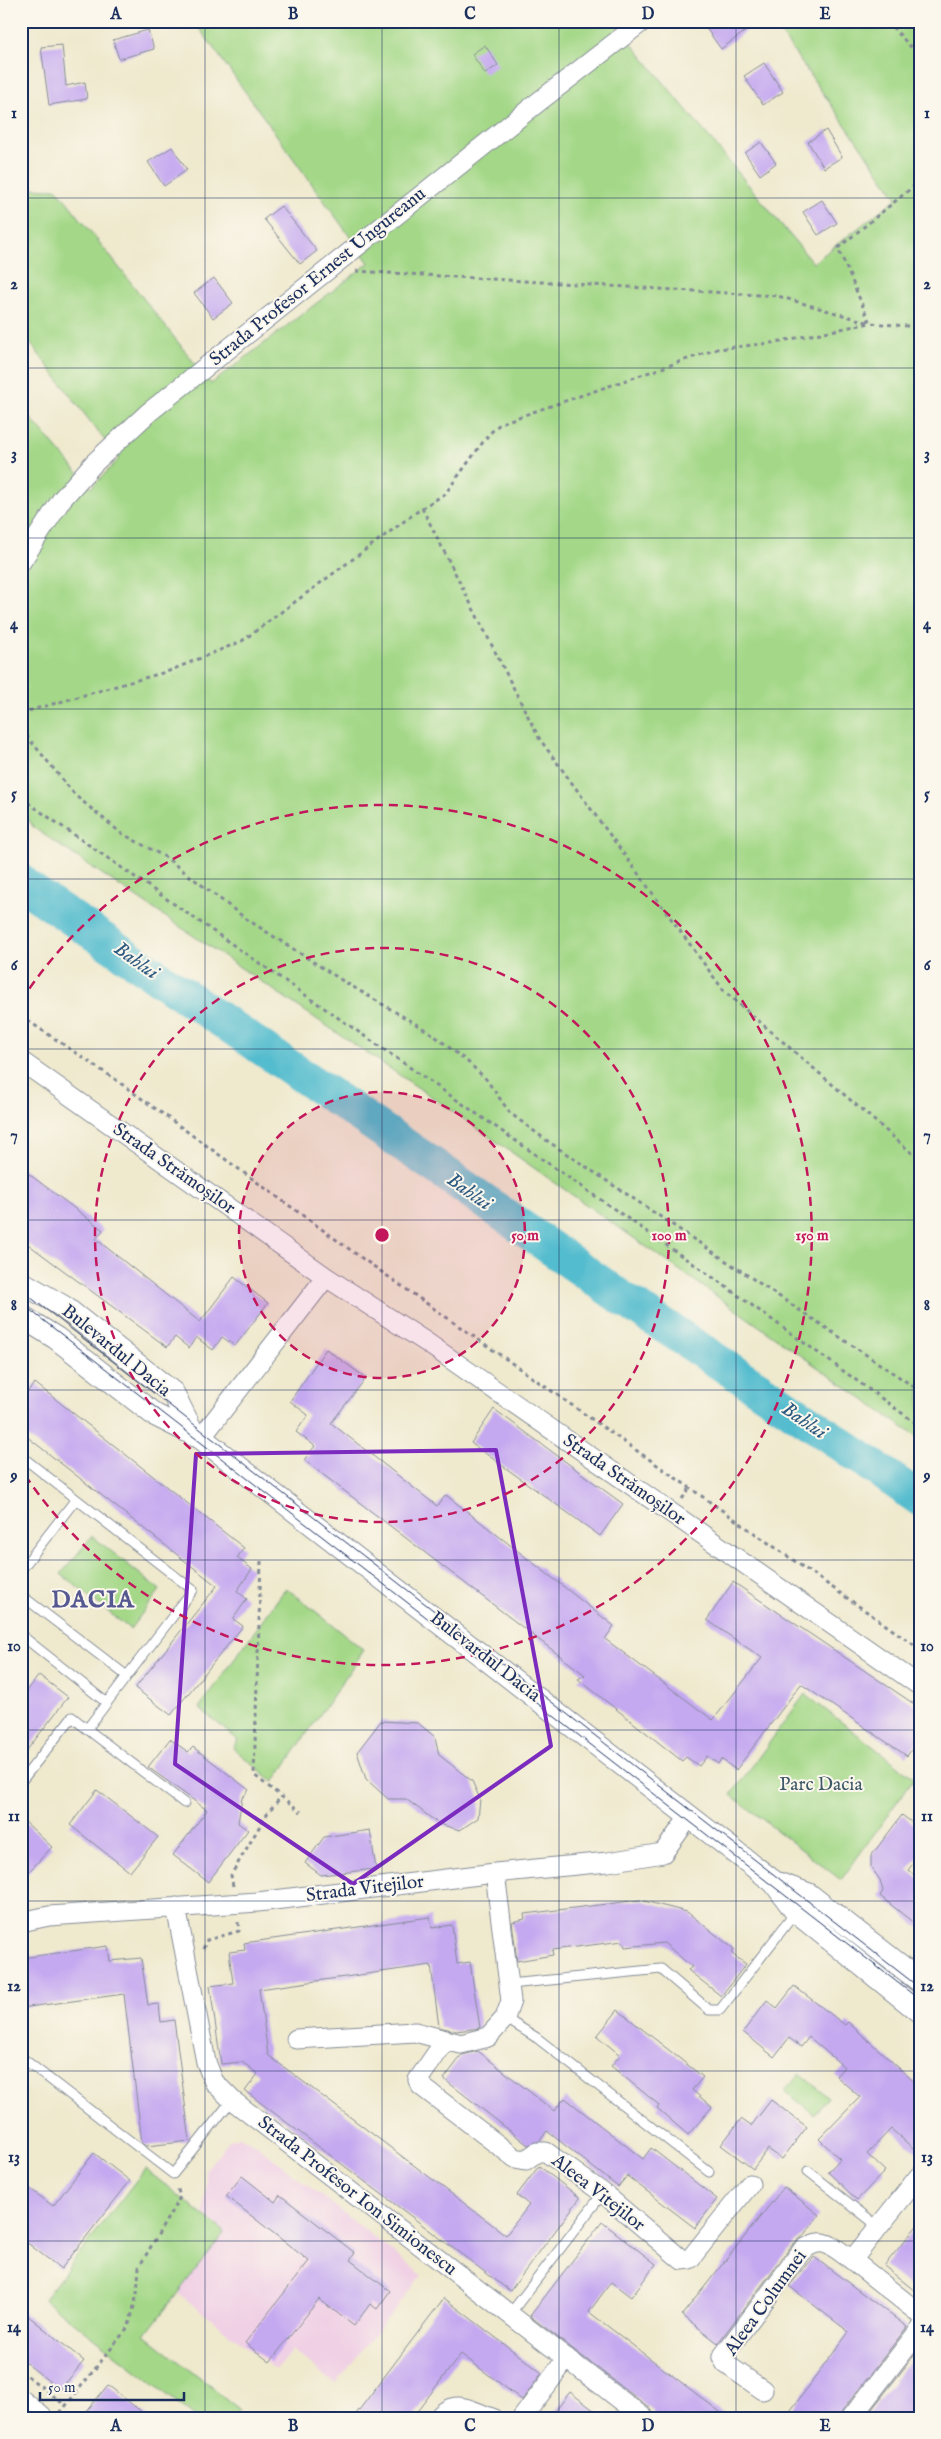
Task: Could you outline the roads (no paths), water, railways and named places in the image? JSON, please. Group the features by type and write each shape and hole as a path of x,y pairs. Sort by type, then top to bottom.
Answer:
{"street":[{"name":"Strada Profesor Ernest Ungureanu","path":"21,562 62,499 94,463 148,413 537,103 644,21"},
{"name":"Strada Strămoșilor","path":"21,1061 326,1277 426,1342 920,1686"},
{"path":"198,1436 326,1277"},
{"name":"Bulevardul Dacia","path":"23,1287 64,1307 173,1393 198,1436"},
{"name":"Bulevardul Dacia","path":"21,1316 56,1338 155,1415 198,1436 774,1882 802,1903 920,1981"},
{"name":"Strada Vitejilor","path":"21,1922 49,1916 258,1902 495,1873 608,1862 663,1853 690,1816"},
{"path":"296,2039 415,2032 461,2044 488,2036 505,2018 511,2002 495,1873"},
{"name":"Bulevardul Dacia","path":"802,1903 920,2012"},
{"name":"Strada Profesor Ion Simionescu","path":"176,1907 206,2062 214,2082 232,2100 644,2418"},
{"name":"Aleea Vitejilor","path":"444,2041 421,2073 418,2080 421,2086 515,2158 526,2160 537,2152 546,2152 603,2193 682,2260 690,2259 750,2184"},
{"path":"852,2260 920,2175"},
{"name":"Aleea Columnei","path":"763,2390 726,2364 722,2357 809,2244 818,2242 829,2244 920,2314"},
{"path":"851,2418 920,2329"},
{"path":"522,2418 567,2358"},
{"path":"21,2401 42,2418"},
{"path":"438,2418 444,2410 461,2406 492,2418"}],"lane":[{"path":"21,1456 193,1590 86,1729"},
{"path":"21,1570 76,1499"},
{"path":"21,1595 127,1676"},
{"path":"21,1635 107,1703"},
{"path":"23,1779 72,1717 184,1804"},
{"path":"510,1984 661,1970 709,2010 720,2010 802,1903"},
{"path":"505,2018 537,2038 709,2172"},
{"path":"21,2057 173,2174 232,2100"},
{"path":"808,2171 878,2227"},
{"path":"510,2314 603,2193"}],"waterway":[{"name":"Bahlui","path":"21,881 29,889 436,1167 619,1296 808,1421 920,1499"}],"tram line":[{"path":"21,1290 920,1988"},
{"path":"21,1303 920,2000"}],"district":[{"name":"DACIA","path":"93,1600"}],"park label":[{"name":"Parc Dacia","path":"821,1785"}]}
